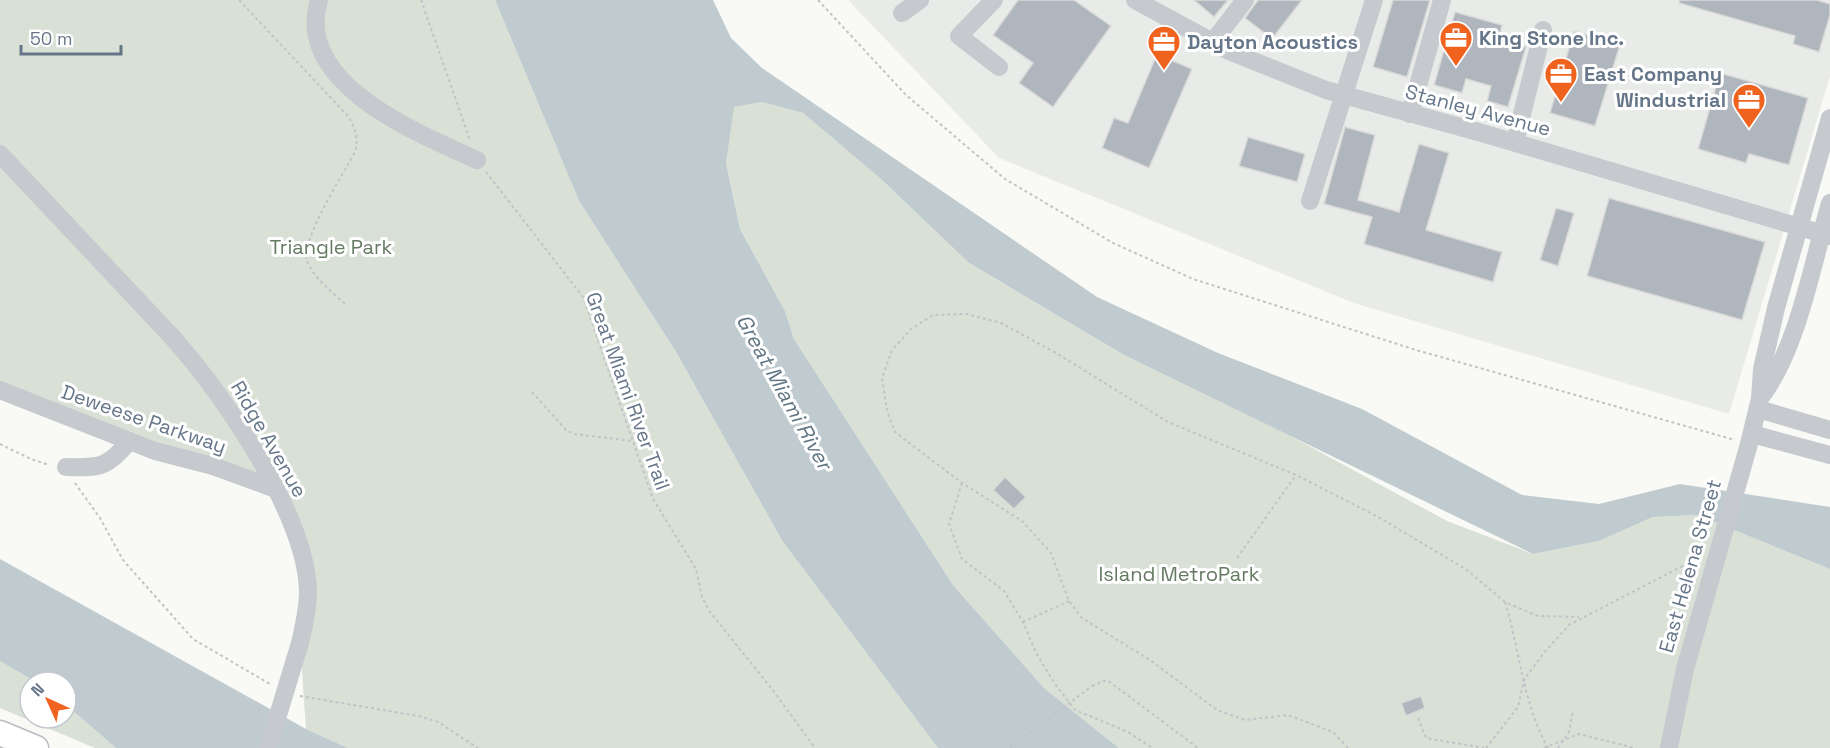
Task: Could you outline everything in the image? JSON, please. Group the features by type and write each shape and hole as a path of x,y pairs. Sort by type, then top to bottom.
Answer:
{"main road":[{"path":"0,733 36,748"}],"street":[{"path":"319,0 316,39 328,64 375,109 477,160"},
{"path":"902,14 920,0"},
{"path":"994,0 959,36 999,67"},
{"name":"Stanley Avenue","path":"1135,0 1155,5 1212,43 1274,71 1343,95 1515,142 1826,235"},
{"path":"1212,43 1245,0"},
{"path":"1310,201 1374,0"},
{"path":"1410,114 1442,0"},
{"path":"1515,142 1543,30"},
{"name":"East Helena Street","path":"1669,748 1673,714 1684,669 1749,443 1759,403 1762,369 1830,118"},
{"name":"Ridge Avenue","path":"0,154 202,370 237,419 292,526 306,574 308,593 300,643 268,748"},
{"name":"East Helena Street","path":"1759,403 1775,379 1798,315 1826,235 1830,203"},
{"name":"Deweese Parkway","path":"0,390 129,441 273,488"},
{"path":"1759,403 1830,430"},
{"path":"66,467 97,468 115,459 129,441"},
{"path":"1749,443 1830,455"}],"path":[{"path":"239,0 347,115 355,129 357,144 355,152 311,236 306,255 309,266 347,306"},
{"name":"Great Miami River Trail","path":"421,0 430,20 477,160 583,297 652,499 696,568 702,597 710,612 772,688 815,748"},
{"path":"818,0 906,95 1005,179 1113,243 1193,279 1416,351 1749,443"},
{"path":"1348,748 1334,732 1288,715 1245,720 1216,710 1150,660 1082,618 1070,601 1051,553 1022,521 963,483 895,432 887,411 882,378 892,350 911,328 933,315 966,314 1000,323 1056,353 1168,422 1296,475 1380,518 1467,570 1504,603 1538,616 1579,617"},
{"path":"532,392 566,430 574,434 633,441"},
{"path":"0,444 45,464 66,467 123,560 193,639 273,685"},
{"path":"1237,558 1296,475"},
{"path":"963,483 949,524 962,559 1004,591 1023,622 1036,653 1055,684 1075,710 1128,732 1152,748"},
{"path":"1418,718 1426,738 1485,748 1518,707 1524,680 1558,636 1579,617 1683,564 1719,550"},
{"path":"1023,622 1070,601"},
{"path":"1504,603 1530,711 1546,747 1579,734 1635,748"},
{"path":"1010,748 1092,686 1107,680 1198,748"},
{"path":"294,696 419,716 438,722 478,748"},
{"path":"1558,748 1569,732 1573,711"}],"shaded area":[{"path":"848,0 1830,0 1830,76 1729,414 1354,303 999,158"}],"green space":[{"name":"Triangle Park","path":"0,0 495,0 579,201 676,352 783,542 938,748 348,748 306,729 300,643 308,593 273,488 0,390"},
{"name":"Island MetroPark","path":"762,102 803,113 882,180 969,263 1124,355 1285,433 1447,521 1533,554 1599,541 1653,517 1697,515 1830,569 1830,748 1119,748 1044,688 953,585 794,339 785,311 740,229 726,163 733,107"},
{"path":"0,661 18,672 18,716 0,708"},
{"path":"78,715 116,748 95,748 52,730 78,730"}],"water":[{"name":"Great Miami River","path":"495,0 713,0 731,38 762,68 1097,297 1218,353 1362,409 1522,495 1599,504 1680,484 1830,507 1830,569 1697,515 1653,517 1599,541 1533,554 1124,355 969,263 882,180 803,113 762,102 734,107 726,163 740,229 785,311 794,339 953,585 1044,688 1119,748 938,748 783,542 676,352 579,201"},
{"path":"0,559 306,729 348,748 116,748 78,715 78,670 18,672 0,661"}],"building":[{"path":"1018,0 1074,0 1111,26 1053,107 1019,83 1033,63 993,35"},
{"path":"1194,0 1228,0 1214,17"},
{"path":"1258,0 1302,0 1272,39 1245,18"},
{"path":"1393,0 1430,0 1407,77 1373,67"},
{"path":"1680,0 1817,0 1830,4 1830,15 1819,52 1793,44 1795,36 1679,3"},
{"path":"1455,12 1502,25 1499,39 1526,47 1508,107 1487,101 1491,86 1466,79 1462,93 1434,85"},
{"path":"1574,31 1620,45 1595,126 1550,113"},
{"path":"1157,54 1192,69 1149,168 1102,148 1114,118 1128,123"},
{"path":"1720,73 1808,98 1789,165 1749,154 1746,163 1698,149"},
{"path":"1345,127 1375,135 1358,200 1399,212 1419,144 1449,153 1426,230 1502,252 1493,282 1364,244 1372,217 1324,204"},
{"path":"1248,137 1305,154 1297,182 1239,166"},
{"path":"1609,198 1765,242 1742,320 1587,276"},
{"path":"1556,208 1574,213 1558,266 1540,260"},
{"path":"1005,477 1026,497 1014,509 993,490"},
{"path":"1421,696 1425,708 1406,716 1401,703"}],"place":[{"name":"King Stone Inc.","path":"1456,67"},
{"name":"Dayton Acoustics","path":"1164,71"},
{"name":"East Company","path":"1561,103"},
{"name":"Windustrial","path":"1749,129"}]}
